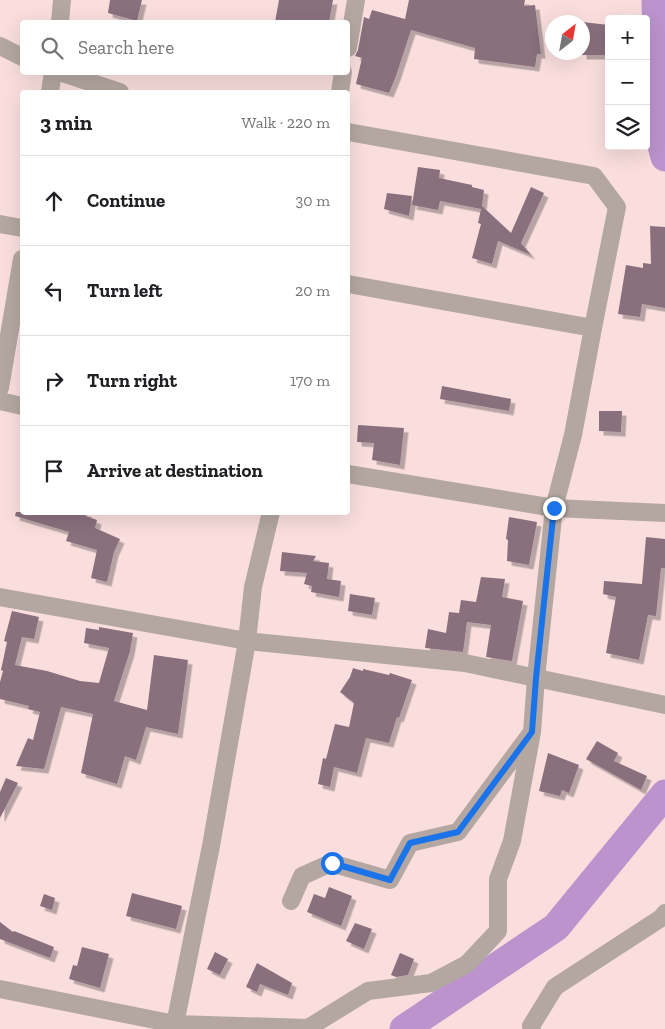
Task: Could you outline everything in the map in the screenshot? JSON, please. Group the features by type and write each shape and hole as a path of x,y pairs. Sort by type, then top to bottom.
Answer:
{"street":[{"path":"60,20 62,0"},
{"path":"350,36 356,0"},
{"path":"0,46 20,55"},
{"path":"50,90 53,75"},
{"path":"68,75 114,90"},
{"path":"340,90 343,75"},
{"path":"0,989 175,1026 308,1028 368,991 431,983 467,964 498,931 498,879 512,841 532,732 554,508 573,435 617,207 594,176 350,132"},
{"path":"0,224 20,228"},
{"path":"0,388 20,271"},
{"path":"350,284 593,328"},
{"path":"0,400 20,405"},
{"path":"350,474 554,508 665,513"},
{"path":"175,1026 211,846 247,641 253,587 270,515"},
{"path":"0,597 247,641 465,663 665,705"},
{"path":"291,901 302,876 332,863 390,880 410,843 458,832 532,732"},
{"path":"532,1029 531,1026 555,987 661,918 665,913"}],"building":[{"path":"110,0 142,0 137,20 108,13"},
{"path":"279,0 333,0 329,20 275,20"},
{"path":"409,0 525,0 524,6 535,5 541,54 537,54 535,67 474,59 475,48 411,30 389,93 356,84 362,58 355,56 358,50 364,17 369,19 372,10 405,19"},
{"path":"590,23 605,25 605,55 590,55"},
{"path":"418,167 440,170 439,178 472,185 472,187 484,190 482,206 511,233 531,187 544,193 521,243 531,255 498,241 492,264 472,258 481,224 478,223 481,209 440,201 438,210 412,205"},
{"path":"387,193 412,196 409,216 384,209"},
{"path":"650,226 665,227 665,308 642,304 640,317 618,314 626,265 643,268 643,263 651,264"},
{"path":"442,386 511,399 509,411 440,399"},
{"path":"599,411 622,411 621,432 599,431"},
{"path":"358,425 404,428 400,465 372,460 374,443 357,442"},
{"path":"16,512 20,512 20,515 86,515 97,520 95,528 120,539 114,552 107,582 91,578 97,550 66,541 69,532 15,516"},
{"path":"509,517 537,522 529,565 507,561 508,540 506,539"},
{"path":"646,537 665,539 665,568 661,568 656,616 648,615 639,660 606,653 616,597 603,594 604,581 642,584"},
{"path":"282,552 316,556 313,561 329,563 327,579 341,581 339,597 311,592 312,586 304,584 307,573 280,571"},
{"path":"481,577 505,579 502,597 523,601 512,661 486,657 491,625 467,622 463,652 425,648 428,629 446,633 449,612 459,613 461,600 476,602"},
{"path":"350,594 375,598 372,615 348,611"},
{"path":"12,611 39,617 34,639 22,637 15,665 47,671 80,681 99,683 109,648 84,643 86,628 99,630 99,627 133,633 130,651 114,701 147,710 154,655 188,660 178,734 146,727 136,760 125,756 117,784 81,773 93,714 61,707 44,769 16,766 28,738 33,740 40,712 28,709 29,706 0,699 0,682 3,671 1,670 7,642 4,641"},
{"path":"353,668 389,675 390,673 412,680 389,743 366,738 357,773 334,767 330,787 318,784 323,758 326,759 335,724 349,727 354,703 340,692 350,677"},
{"path":"597,741 618,753 614,761 647,776 641,790 586,759"},
{"path":"548,753 579,765 569,793 562,790 560,796 539,791"},
{"path":"6,778 18,783 0,818 0,792"},
{"path":"329,887 352,896 341,926 307,912 314,894 325,898"},
{"path":"132,893 182,906 176,929 126,916"},
{"path":"44,894 55,898 52,910 40,906"},
{"path":"0,922 13,932 54,947 50,958 0,939"},
{"path":"355,923 372,929 364,949 346,941"},
{"path":"82,947 109,954 100,988 69,979 73,965 77,966"},
{"path":"215,952 228,959 220,975 207,969"},
{"path":"400,953 414,959 408,975 396,977 391,975"},
{"path":"257,963 292,983 288,995 260,984 257,992 246,987"}],"waterway":[{"path":"656,0 659,135 665,157"},
{"path":"404,1029 556,927 665,794"}],"route":[{"path":"332,863 390,880 410,843 458,832 532,732 554,508"}]}
